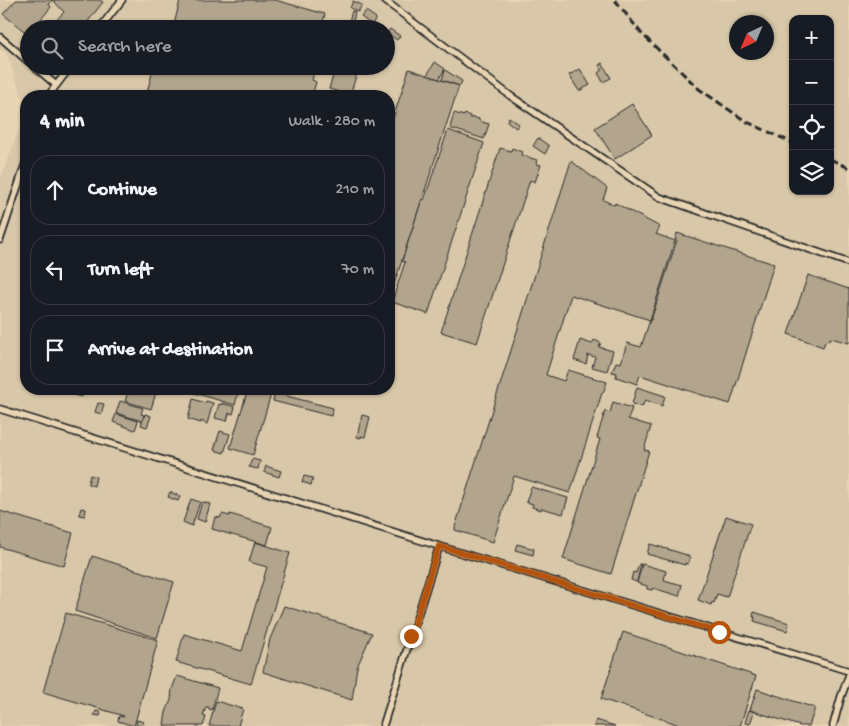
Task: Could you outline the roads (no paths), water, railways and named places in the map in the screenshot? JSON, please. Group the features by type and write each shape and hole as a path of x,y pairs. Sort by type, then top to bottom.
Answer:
{"lane":[{"path":"106,20 122,0"},
{"path":"384,0 512,97 659,197 849,263"},
{"path":"0,37 20,54"},
{"path":"44,75 56,85"},
{"path":"52,90 64,75"},
{"path":"0,240 20,180"},
{"path":"0,409 849,673 833,726"},
{"path":"383,726 439,546"}],"railway":[{"path":"615,0 641,33 699,89 747,122 789,141"},
{"path":"834,161 849,168"}]}
